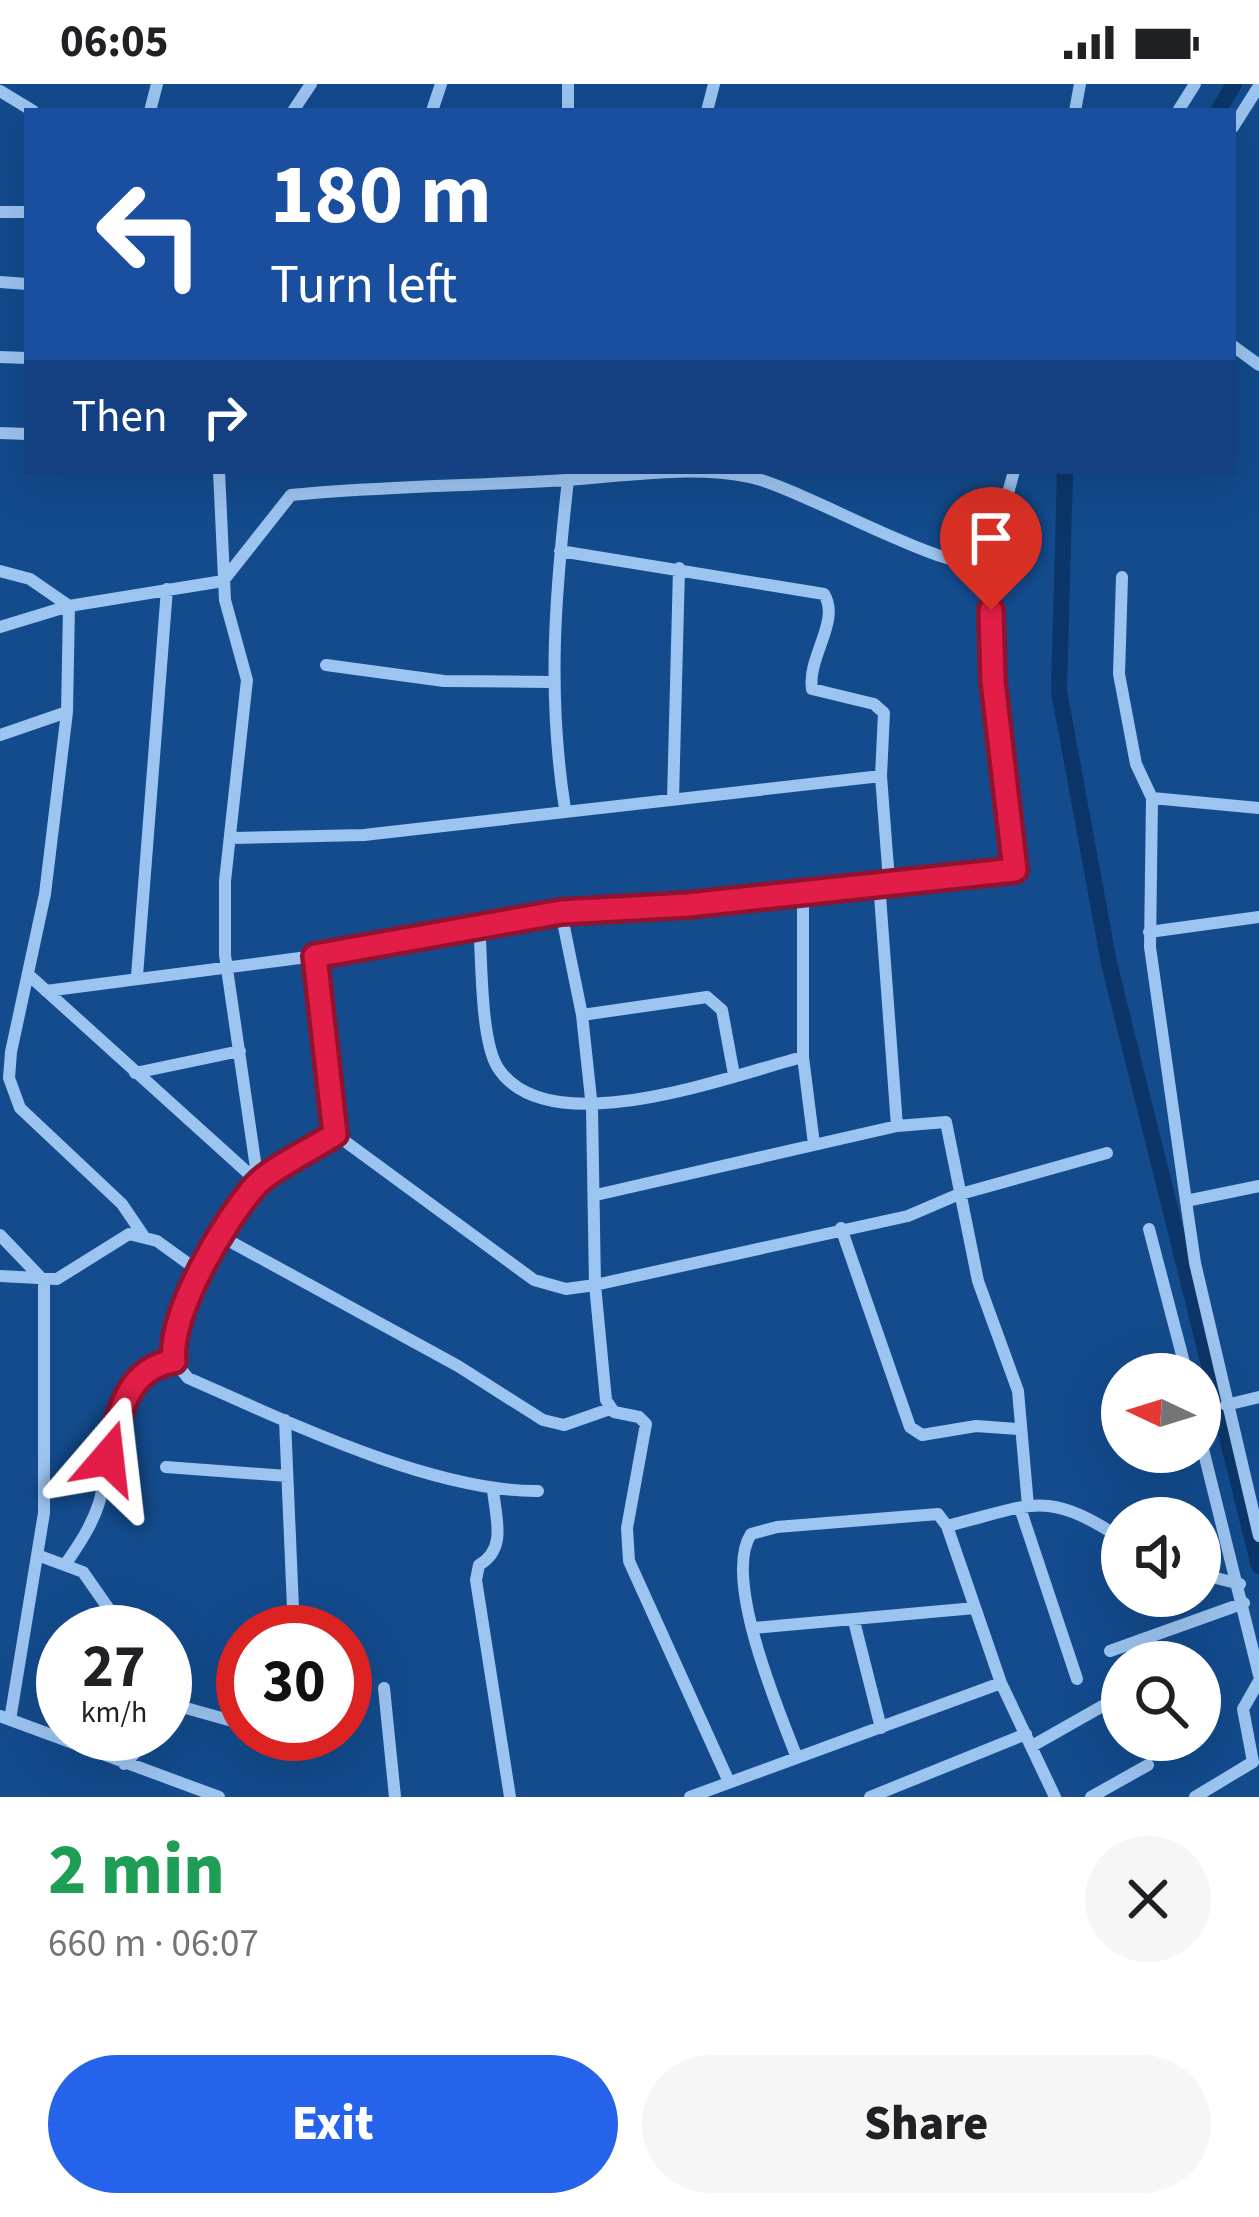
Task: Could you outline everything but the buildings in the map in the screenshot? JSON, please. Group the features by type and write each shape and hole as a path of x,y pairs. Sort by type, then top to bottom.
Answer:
{"street":[{"path":"1236,122 1259,86"},
{"path":"0,92 28,108"},
{"path":"220,474 223,581 247,680 230,838 226,964 258,1182"},
{"path":"0,627 68,606 223,581 291,495 647,474 749,477 881,528 945,559 963,565 989,563"},
{"path":"46,991 315,956 479,922 1015,870 993,681 989,563 1013,474"},
{"path":"565,809 551,682 568,480"},
{"path":"560,551 824,594 830,614 812,662 812,689 880,706 886,724 881,776 897,1126"},
{"path":"673,800 679,568"},
{"path":"0,572 30,579 68,606"},
{"path":"1122,577 1119,674 1136,764 1152,798 1150,932 1186,1201 1226,1405 1259,1536"},
{"path":"136,976 167,589"},
{"path":"68,606 68,712 31,977 13,1036 13,1094 20,1108 122,1204 143,1235 200,1272"},
{"path":"326,665 444,681 551,682"},
{"path":"0,735 68,712"},
{"path":"230,838 364,835 881,776"},
{"path":"1152,798 1259,808"},
{"path":"803,894 803,1057 814,1144"},
{"path":"561,912 581,1015 592,1108 595,1285 610,1408"},
{"path":"1150,932 1259,917"},
{"path":"479,922 490,1047 499,1069 538,1095 592,1108 803,1057"},
{"path":"315,956 335,1134 534,1280 566,1289 908,1216 957,1195 1107,1153"},
{"path":"31,977 258,1182"},
{"path":"581,1015 707,997 722,1010 734,1075"},
{"path":"135,1073 240,1051"},
{"path":"596,1195 897,1126 946,1122 957,1195 978,1281 1013,1370 1024,1507 1077,1679"},
{"path":"335,1134 258,1182 200,1272 173,1339 174,1361 188,1378 285,1420 493,1490 538,1491"},
{"path":"1186,1201 1259,1186"},
{"path":"841,1228 910,1427 922,1435 976,1426 1018,1429"},
{"path":"1149,1229 1181,1353"},
{"path":"0,1276 44,1282 67,1274 129,1234 143,1235"},
{"path":"0,1235 44,1282 46,1441 40,1556 5,1718 185,1792 219,1797"},
{"path":"222,1237 458,1366 543,1420 564,1425 610,1408 646,1424 627,1528 629,1561 729,1782"},
{"path":"67,1562 99,1503 130,1388 143,1370 174,1361"},
{"path":"1226,1405 1259,1397"},
{"path":"285,1420 293,1605"},
{"path":"166,1467 287,1476"},
{"path":"1195,1797 1253,1762 1242,1717 1259,1678 1210,1473"},
{"path":"493,1490 498,1546 492,1558 479,1565 476,1580 510,1797"},
{"path":"947,1526 1024,1507 1064,1505 1101,1527"},
{"path":"796,1758 754,1628 743,1558 751,1534 938,1514 947,1526 1001,1683 1054,1797"},
{"path":"40,1556 67,1562 95,1586 107,1605"},
{"path":"1221,1579 1240,1584"},
{"path":"1138,1641 1244,1603"},
{"path":"754,1628 975,1608"},
{"path":"854,1622 881,1729"},
{"path":"690,1797 1001,1683"},
{"path":"384,1688 395,1797"},
{"path":"870,1797 1029,1740 1101,1705"},
{"path":"124,1764 127,1761"},
{"path":"1091,1797 1148,1765"}],"waterway":[{"path":"1220,108 1234,84"},
{"path":"1065,474 1059,691 1109,963 1259,1566"}],"route":[{"path":"108,1458 130,1388 143,1370 174,1361 173,1339 200,1272 258,1182 335,1134 315,956 458,926 561,912 688,905 1015,870 993,681 991,610"}]}
